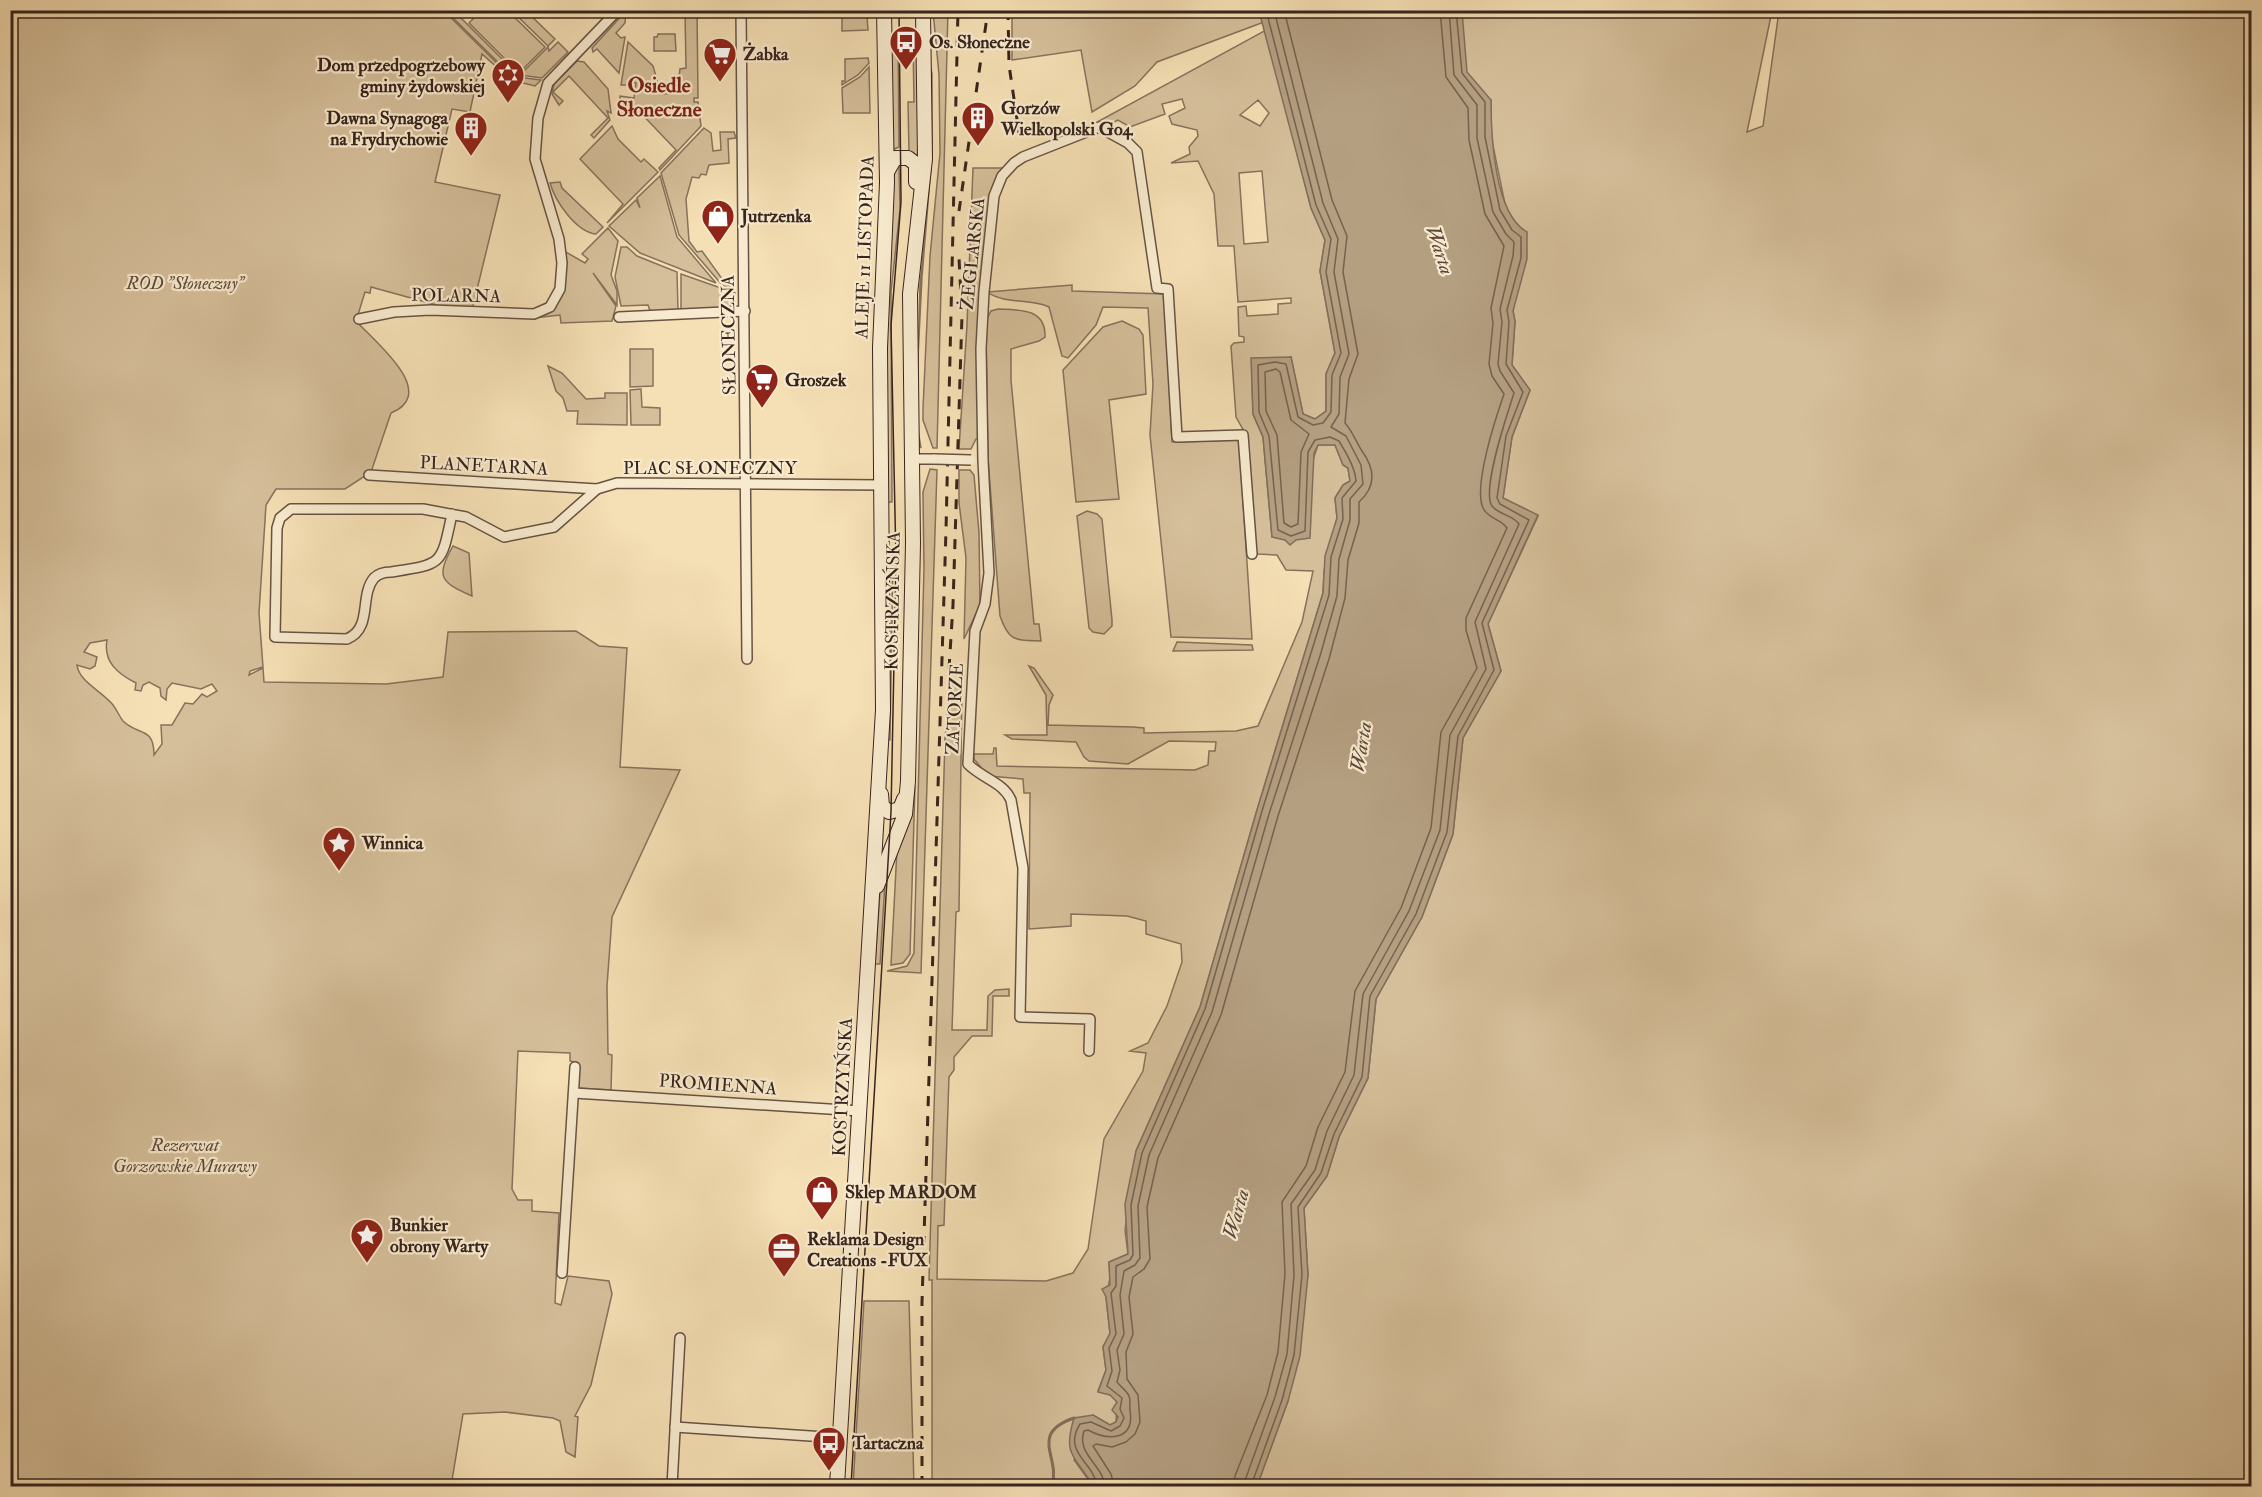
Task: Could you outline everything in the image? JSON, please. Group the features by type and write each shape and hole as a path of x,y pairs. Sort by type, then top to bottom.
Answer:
{"main road":[{"name":"ALEJE 11 LISTOPADA","path":"881,485 880,348 887,172 884,10"},
{"path":"912,265 925,159 923,10"},
{"path":"887,172 890,163 898,157 908,158 916,164 911,229 911,459"},
{"name":"KOSTRZYŃSKA","path":"872,917 879,877 905,814 908,781 913,577 911,459"},
{"name":"KOSTRZYŃSKA","path":"837,1486 880,774 883,668 881,485"},
{"path":"880,774 881,802 889,812 902,807 908,781"}],"street":[{"name":"POLARNA","path":"359,319 394,312 430,310 534,314 550,306 557,295 563,276 559,239 535,159 538,118 549,83 618,10"},
{"name":"SŁONECZNA","path":"741,10 747,658"},
{"name":"ŻEGLARSKA","path":"983,461 981,339 994,195 1002,176 1014,163 1099,127 1128,143 1137,152 1157,288 1168,289 1177,437 1243,435 1252,554"},
{"path":"619,317 745,311"},
{"path":"911,459 983,461"},
{"name":"ZATORZE","path":"983,461 989,573 985,604 975,631 968,764 981,777 1007,791 1011,800 1023,868 1020,1017 1090,1019 1089,1051"},
{"name":"PLANETARNA","path":"369,475 597,489"},
{"name":"PLAC SŁONECZNY","path":"452,514 444,552 437,561 429,566 380,573 372,580 361,629 355,636 347,639 275,637 276,539 280,518 285,511 291,509 423,509 452,514 466,517 504,537 554,527 597,489 618,483 881,485"},
{"path":"562,1273 575,1067"},
{"name":"PROMIENNA","path":"574,1093 860,1110"},
{"path":"672,1486 680,1338"},
{"path":"675,1427 840,1438"}],"green space":[{"path":"482,10 508,11 545,47 519,73 469,23"},
{"path":"948,10 937,448 933,448 923,420 923,408 930,256 940,153 939,75 933,11"},
{"path":"1259,10 1264,22 1157,62 1135,86 1092,112 1081,50 1012,60 1012,11"},
{"path":"10,11 444,11 514,80 518,77 541,80 535,86 511,80 482,54 470,112 452,109 435,182 500,195 472,310 440,306 371,287 370,293 365,292 356,321 399,367 406,380 409,393 404,404 391,413 371,472 345,489 276,489 266,505 259,613 263,667 250,671 249,675 263,668 264,682 386,684 443,677 448,632 576,631 599,646 627,648 620,767 680,770 612,917 607,986 608,1054 612,1055 611,1090 576,1088 578,1063 570,1061 570,1053 518,1051 512,1189 518,1200 532,1200 532,1211 559,1213 555,1303 561,1305 568,1276 609,1281 612,1294 591,1385 575,1416 578,1417 575,1457 566,1452 560,1421 553,1418 505,1412 463,1414 451,1486 11,1486","holes":["107,640 106,648 113,666 123,676 136,683 135,690 141,691 143,685 149,682 160,688 161,696 166,700 167,689 172,683 201,689 212,684 217,691 207,697 202,694 193,704 185,703 172,725 161,725 162,744 154,755 148,735 123,721 113,705 86,681 79,671 77,665 90,669 95,666 97,657 84,652 90,643"]},
{"path":"446,11 454,11 518,75 514,78"},
{"path":"512,11 526,11 555,39 548,46"},
{"path":"626,11 625,23 616,33 621,38 625,37 619,73 597,49 593,52 592,48"},
{"path":"685,11 697,11 698,98 694,98 694,102 698,102 701,126 660,170 659,168 676,150 637,109 635,111 631,107 624,114 620,105 620,96 634,98 636,83 627,82 627,85 621,85 628,42 653,66 661,94 677,93 680,69 686,68"},
{"path":"842,11 863,11 867,16 868,30 842,31"},
{"path":"1430,11 1772,11 1747,132 1763,126 1779,11 2251,11 2251,1486 1257,1486 1288,1401 1308,1275 1304,1208 1327,1176 1339,1137 1368,1078 1376,999 1422,917 1453,834 1463,738 1501,671 1488,624 1538,516 1503,498 1512,437 1530,390 1512,365 1515,321 1513,311 1517,289 1517,227 1506,209 1491,136 1491,100 1475,98"},
{"path":"1266,30 1311,208 1325,240 1320,271 1335,353 1326,374 1326,411 1315,419 1303,414 1291,357 1252,381 1253,414 1263,437 1272,537 1286,540 1318,445 1335,445 1343,465 1348,468 1350,481 1343,485 1335,498 1337,518 1324,571 1323,593 1200,1007 1136,1151 1125,1230 1128,1254 1109,1262 1110,1278 1106,1297 1110,1334 1103,1347 1106,1370 1098,1391 1111,1395 1117,1402 1116,1422 1110,1425 1093,1415 1074,1460 1093,1486 932,1486 932,1280 929,1280 945,739 950,684 962,683 959,911 956,912 952,1030 987,1030 988,996 995,990 1009,989 1009,996 993,996 992,1036 972,1036 954,1057 954,1070 949,1077 944,1225 938,1226 937,1279 1046,1281 1073,1273 1088,1249 1104,1139 1143,1071 1146,1053 1130,1051 1148,1043 1167,1006 1182,962 1181,944 1146,934 1146,921 1127,916 1071,914 1071,926 1029,929 1030,793 1024,793 1023,779 988,776 974,759 974,754 993,754 996,748 997,766 1195,770 1208,765 1209,751 1215,751 1216,742 1169,741 1128,764 1089,761 1084,757 1076,742 1012,739 1005,735 1047,735 1046,695 1029,666 1034,668 1053,695 1049,705 1048,725 1133,727 1144,728 1144,733 1236,731 1258,726 1302,622 1313,571 1286,570 1277,555 1258,554 1254,550 1245,433 1236,417 1231,346 1234,343 1244,342 1244,337 1239,336 1238,307 1246,306 1247,316 1278,314 1278,304 1291,303 1291,298 1238,302 1234,246 1218,246 1214,194 1198,161 1171,163 1190,154 1189,147 1198,136 1197,130 1172,124 1169,116 1185,108 1182,99 1162,104 1165,114 1130,127 1118,120 1107,126 1099,121","holes":["1258,100 1269,113 1260,126 1240,115","1262,171 1268,242 1244,244 1239,173"]},
{"path":"658,34 675,34 676,51 654,51 654,37"},
{"path":"890,37 898,37 899,147 892,150"},
{"path":"913,40 919,40 919,157 909,152 908,102 914,102"},
{"path":"558,42 568,52 542,78 520,75 548,47 549,51"},
{"path":"868,58 869,63 858,75 842,85 842,81 845,81 845,59"},
{"path":"577,61 584,62 608,89 611,113 607,111 610,120 594,138 591,135 608,118 569,76 553,92 563,101 559,105 552,94 554,84"},
{"path":"930,64 932,74 931,166"},
{"path":"869,67 870,113 843,113 842,88 860,77"},
{"path":"612,126 618,139 641,162 644,159 658,172 607,223 623,204 580,159"},
{"path":"704,128 711,133 713,151 721,150 720,132 734,132 736,138 728,139 729,163 709,165 706,175 701,174 699,178 692,177 686,199 689,241 697,252 702,251 725,283 734,289 723,286 679,235 661,173"},
{"path":"899,165 900,209 891,292 892,502 887,502 886,360 892,178"},
{"path":"973,168 1003,168 992,187 978,333 979,439 976,439 971,449 959,449 967,325"},
{"path":"660,176 677,237 716,283 640,253 609,226 636,200 640,208 637,198"},
{"path":"930,180 922,277 918,350 920,286"},
{"path":"560,182 562,188 603,227 596,234 581,228 561,207 550,183"},
{"path":"608,228 618,241 611,275 617,291 617,305 593,273 616,306 612,321 561,323 560,315 534,318 556,303 564,251 585,263 588,259 582,254"},
{"path":"621,247 627,247 637,256 677,272 678,310 650,311 648,305 621,306 615,277"},
{"path":"681,274 735,293 733,307 681,310"},
{"path":"1072,285 1072,291 1165,294 1172,442 1239,440 1252,639 1171,637 1150,435 1153,384 1148,308 1103,307 1096,325 1068,358 1062,356 1049,307 1002,299 987,292"},
{"path":"998,309 1030,312 1041,321 1044,328 1045,337 1039,341 1011,349 1011,380 1034,624 1039,624 1041,641 1014,638 1007,631 1000,616 988,458 986,329 991,311"},
{"path":"1122,321 1139,329 1143,335 1146,394 1109,400 1119,499 1076,502 1063,370 1103,327"},
{"path":"630,349 653,349 653,386 630,387"},
{"path":"548,366 562,373 586,399 605,398 605,393 627,393 627,425 577,424 578,411 567,411 563,398 556,391"},
{"path":"641,389 642,407 660,408 660,425 631,425 630,390"},
{"path":"917,402 917,425 921,448 916,441"},
{"path":"930,469 937,470 921,973 887,971 907,966 914,953 924,568 923,492"},
{"path":"959,470 970,470 974,475 979,533 980,605 964,639 966,558 959,503"},
{"path":"1087,511 1097,514 1102,519 1112,620 1112,626 1104,634 1093,632 1089,628 1077,516"},
{"path":"453,546 469,553 472,596 453,587 444,578 444,565"},
{"path":"888,556 893,556 890,740 888,740 888,579 891,579 888,577"},
{"path":"1177,642 1252,645 1253,650 1173,651"},
{"path":"915,786 910,954 903,963 891,965 897,849"},
{"path":"886,866 880,964 875,964 880,892"},
{"path":"864,1301 909,1301 914,1486 853,1486"}],"water":[{"name":"Warta","path":"1259,11 1462,11 1467,72 1491,100 1494,152 1501,191 1507,209 1516,223 1527,232 1527,259 1513,311 1515,321 1512,365 1530,390 1512,437 1503,498 1538,515 1488,624 1501,671 1463,738 1453,834 1422,917 1376,999 1368,1078 1339,1137 1327,1176 1304,1208 1308,1275 1300,1356 1288,1401 1257,1486 1093,1486 1070,1449 1071,1431 1074,1418 1093,1415 1110,1425 1116,1422 1118,1417 1112,1410 1117,1402 1110,1395 1098,1392 1106,1370 1103,1347 1110,1333 1106,1297 1102,1289 1110,1285 1109,1262 1128,1254 1125,1204 1136,1151 1200,1007 1323,593 1325,556 1337,518 1335,498 1343,485 1350,481 1348,468 1343,465 1335,445 1318,445 1314,453 1310,538 1296,540 1290,545 1285,540 1272,537 1263,437 1253,414 1251,358 1291,357 1303,414 1315,419 1326,411 1326,374 1335,353 1320,271 1325,240 1311,208"}],"waterway":[{"path":"1052,1486 1054,1475 1049,1439 1052,1431 1060,1424 1074,1418"}],"tram line":[{"path":"851,1486 891,812 896,561 891,325 901,202 899,10"}],"railway":[{"path":"922,1486 922,1302 946,530 958,10"},
{"path":"959,211 988,10"},
{"path":"1008,10 1009,65 1019,133"},
{"path":"949,669 962,315 959,258"}],"place":[{"name":"Os. Słoneczne","path":"906,71"},
{"name":"Żabka","path":"720,83"},
{"name":"Dom przedpogrzebowy gminy żydowskiej","path":"508,104"},
{"name":"Gorzów Wielkopolski Go4","path":"978,147"},
{"name":"Dawna Synagoga na Frydrychowie","path":"471,157"},
{"name":"Jutrzenka","path":"718,245"},
{"name":"Groszek","path":"762,409"},
{"name":"Winnica","path":"339,872"},
{"name":"Sklep MARDOM","path":"822,1221"},
{"name":"Bunkier obrony Warty","path":"367,1264"},
{"name":"Reklama Design Creations -FUX","path":"784,1278"},
{"name":"Tartaczna","path":"829,1472"}],"district":[{"name":"Osiedle Słoneczne","path":"659,97"}],"park label":[{"name":"ROD \"Słoneczny\"","path":"185,283"},
{"name":"Rezerwat Gorzowskie Murawy","path":"185,1155"}]}
